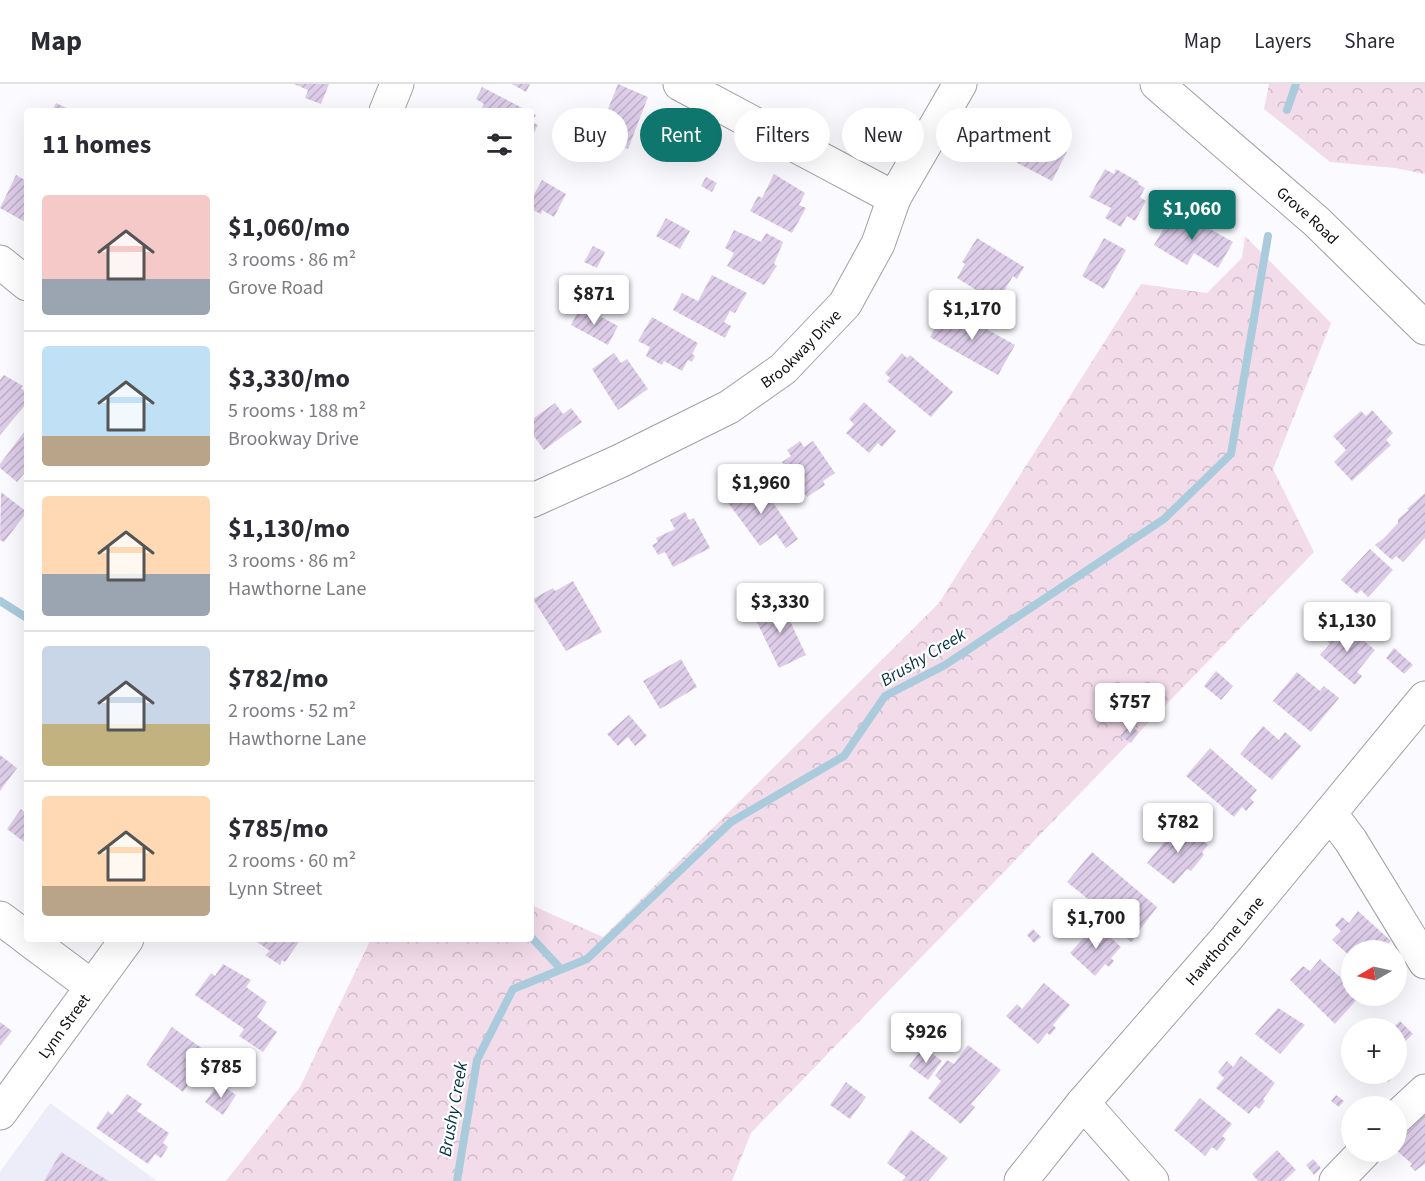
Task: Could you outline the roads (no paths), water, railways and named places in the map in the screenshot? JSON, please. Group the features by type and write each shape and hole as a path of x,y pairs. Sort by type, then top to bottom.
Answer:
{"street":[{"path":"387,108 397,84"},
{"path":"680,84 894,198"},
{"name":"Brookway Drive","path":"534,500 620,461 729,407 783,369 845,304 878,244 894,198 960,84"},
{"name":"Grove Road","path":"1158,84 1317,222 1425,328"},
{"path":"0,262 24,282"},
{"name":"Hawthorne Lane","path":"1021,1181 1083,1103 1226,939 1330,813 1419,719"},
{"path":"1330,813 1351,842 1425,962"},
{"path":"0,918 24,935"},
{"path":"33,942 91,986"},
{"name":"Lynn Street","path":"0,1113 125,942"},
{"path":"1407,1108 1425,1091"},
{"path":"1083,1103 1152,1181"},
{"path":"1336,1181 1354,1162"}],"waterway":[{"name":"Brushy Creek","path":"1287,110 1296,84"},
{"name":"Brushy Creek","path":"457,1181 477,1060 513,989 587,959 731,822 844,756 885,696 945,665 1164,519 1231,454 1268,236"},
{"path":"0,601 24,616"},
{"path":"534,940 561,969"}]}
